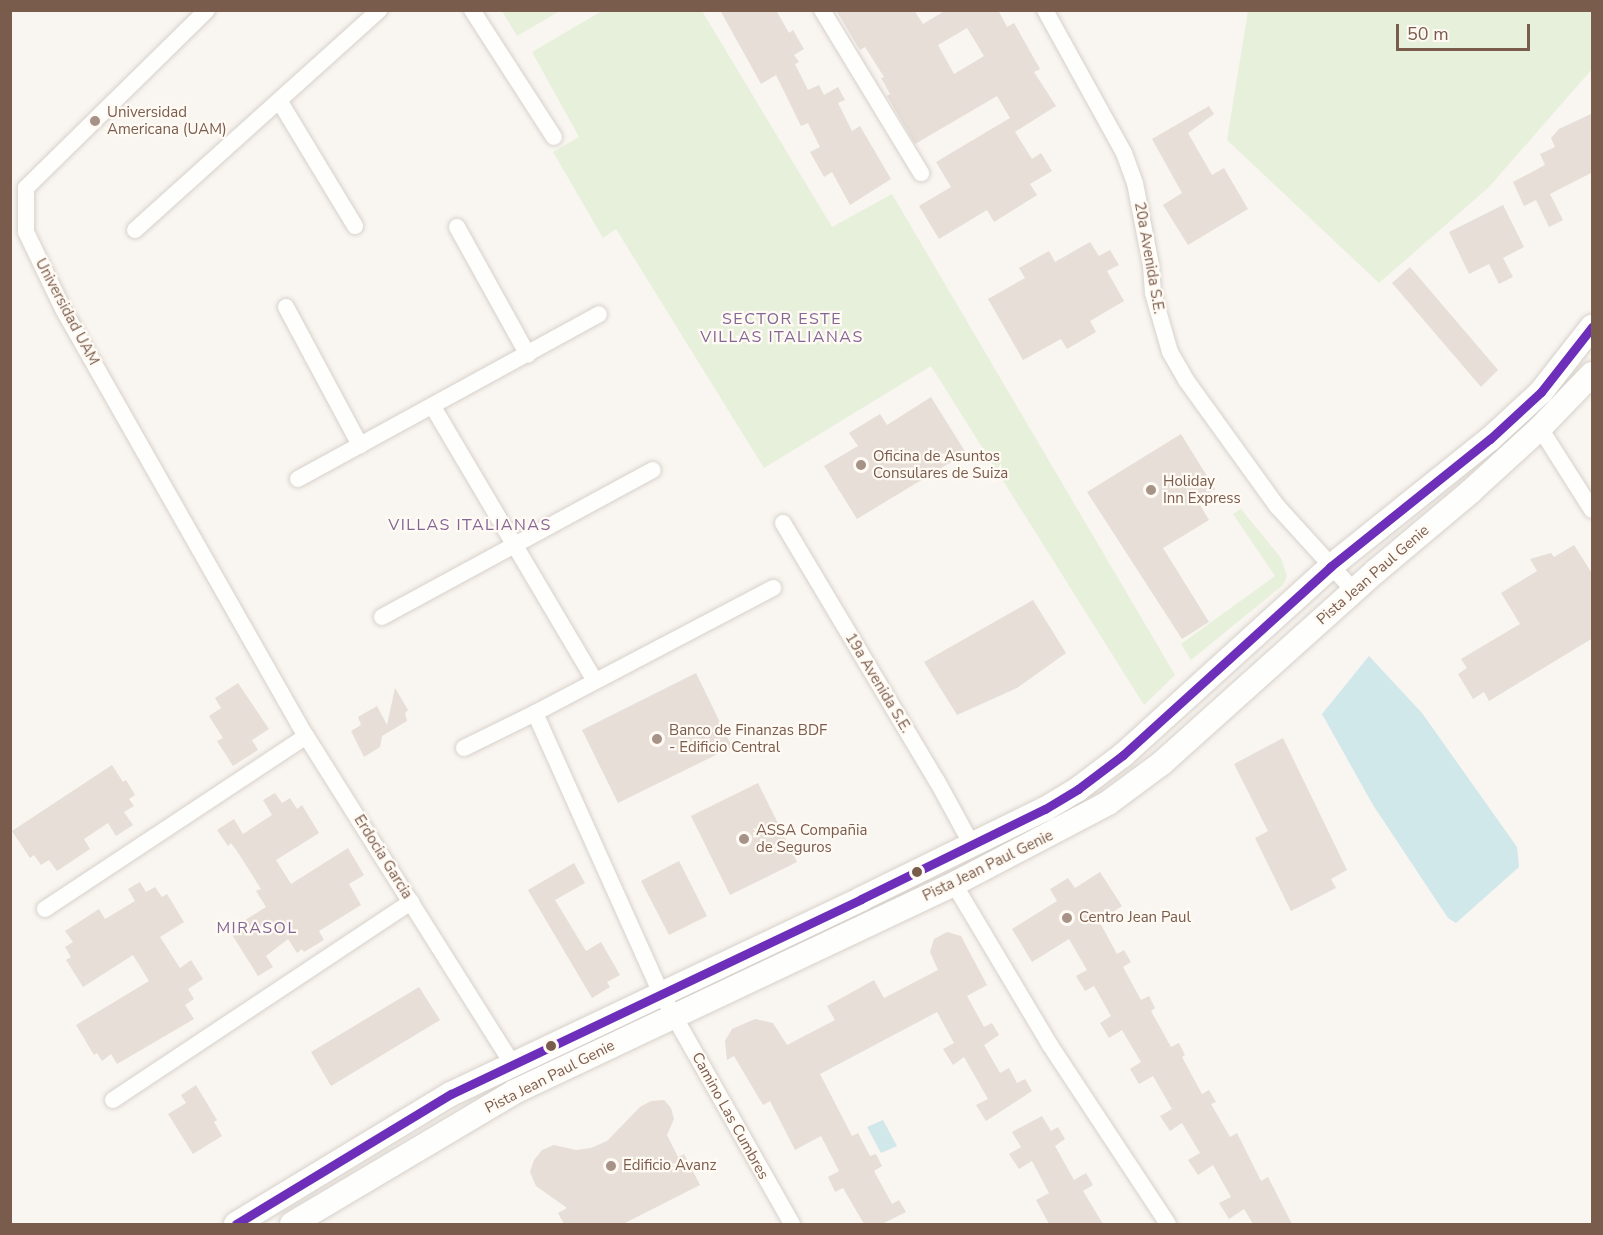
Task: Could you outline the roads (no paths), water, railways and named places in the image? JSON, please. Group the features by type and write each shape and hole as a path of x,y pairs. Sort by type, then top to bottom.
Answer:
{"main road":[{"name":"Pista Jean Paul Genie","path":"292,1224 514,1092 668,1006 675,1006 682,998 790,944 821,919 1045,809 1078,789 1123,755 1330,567 1490,439 1541,392 1593,327"},
{"name":"Pista Jean Paul Genie","path":"236,1224 451,1094 512,1063 668,1006 859,928 954,884 1088,815 1162,764 1354,591 1540,429 1593,374"},
{"path":"859,928 884,906 965,864 970,857 972,845 983,852 991,852 1092,799 1129,788"}],"street":[{"name":"Universidad UAM","path":"207,10 26,188 26,232 63,309 258,648"},
{"path":"135,230 280,102 379,10"},
{"path":"472,10 554,137"},
{"path":"822,10 921,173"},
{"name":"20a Avenida S.E.","path":"1045,10 1124,153 1135,183 1151,266 1153,294 1170,352 1186,380 1277,506 1354,591"},
{"path":"280,102 356,226"},
{"path":"457,227 528,355"},
{"path":"286,307 360,445"},
{"path":"298,479 528,355 599,314"},
{"path":"433,407 595,681"},
{"path":"1540,429 1593,510"},
{"path":"382,617 653,470"},
{"name":"19a Avenida S.E.","path":"783,523 931,771 972,845"},
{"path":"464,748 773,588"},
{"name":"Erdocia Garcia","path":"258,648 306,736 512,1063"},
{"path":"535,713 668,1006"},
{"path":"45,909 306,736"},
{"path":"954,884 1050,1045 1168,1224"},
{"path":"113,1100 411,902"},
{"name":"Camino Las Cumbres","path":"668,1006 792,1224"}],"water":[{"path":"1369,656 1422,713 1517,847 1519,867 1456,923 1448,918 1373,805 1322,714"},
{"path":"883,1120 897,1146 881,1153 867,1127"}],"place":[{"name":"Universidad Americana (UAM)","path":"95,121"},
{"name":"Oficina de Asuntos Consulares de Suiza","path":"861,465"},
{"name":"Holiday Inn Express","path":"1151,490"},
{"name":"Banco de Finanzas BDF - Edificio Central","path":"657,739"},
{"name":"ASSA Compañia de Seguros","path":"744,839"},
{"name":"Centro Jean Paul","path":"1067,918"},
{"name":"Edificio Avanz","path":"611,1166"}],"district":[{"name":"SECTOR ESTE VILLAS ITALIANAS","path":"782,328"},
{"name":"VILLAS ITALIANAS","path":"470,525"},
{"name":"MIRASOL","path":"257,928"}]}
